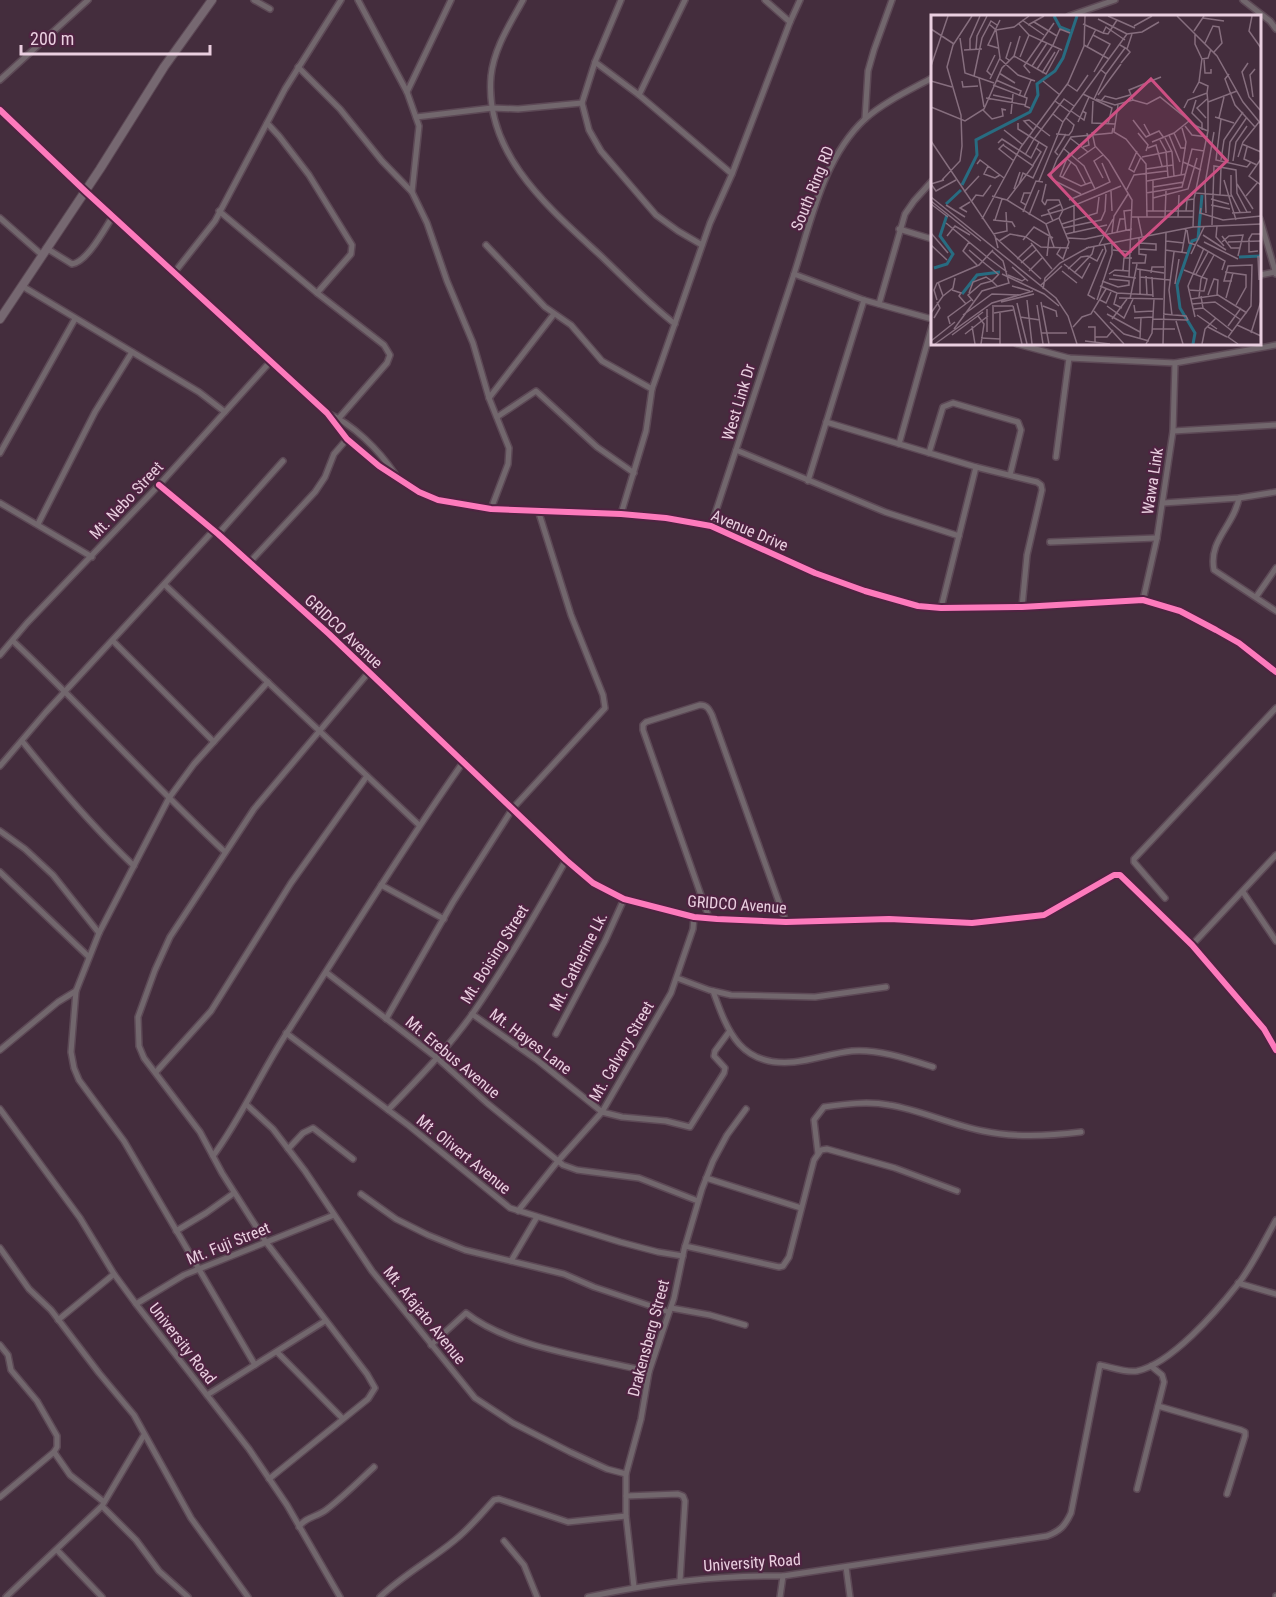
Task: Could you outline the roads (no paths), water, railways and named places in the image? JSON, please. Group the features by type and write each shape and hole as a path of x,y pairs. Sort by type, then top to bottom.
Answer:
{"main road":[{"path":"0,319 169,60 212,0"}],"street":[{"path":"0,80 88,0"},
{"path":"254,0 270,9"},
{"path":"174,273 209,230 298,67 341,0"},
{"path":"358,0 407,92 419,126 412,192"},
{"path":"407,92 451,0"},
{"path":"523,0 499,46 491,74 492,108 506,150 530,186 644,298 675,324"},
{"path":"621,0 595,62 582,103 589,130 601,151 656,215 678,231 702,244"},
{"path":"639,95 685,0"},
{"path":"765,0 790,22"},
{"path":"621,514 645,431 652,390 702,244 800,0"},
{"path":"865,119 868,71 892,0"},
{"path":"1072,15 1115,0"},
{"path":"1243,0 1270,21 1276,29"},
{"path":"595,62 639,95 732,174"},
{"path":"298,67 340,109 382,161 412,192 428,223 447,281 473,343 489,398 509,448 510,457 491,509"},
{"name":"South Ring RD","path":"794,274 822,189 839,150 865,119 900,95 931,79"},
{"path":"416,117 492,108 518,109 582,103"},
{"path":"0,110 327,413 347,439 379,466 396,475"},
{"path":"267,123 309,175 352,245 351,254 317,293"},
{"path":"879,304 905,214 931,183"},
{"path":"219,211 317,293 384,345 390,355 387,363 339,418"},
{"path":"0,218 44,251 72,264 86,256 113,216"},
{"path":"1261,222 1276,273 1261,275"},
{"path":"899,229 931,238"},
{"path":"486,245 529,291 554,314 571,325 610,367 652,390"},
{"path":"794,274 864,300 931,318"},
{"name":"West Link Dr","path":"794,274 736,450 885,512 959,536"},
{"path":"22,286 199,392 225,411"},
{"path":"808,481 864,300"},
{"path":"489,398 554,314"},
{"path":"0,453 75,319"},
{"path":"899,444 931,333"},
{"path":"1021,345 1070,358 1175,363 1276,345"},
{"path":"38,524 95,412 132,352"},
{"path":"1056,457 1070,358"},
{"name":"Mt. Nebo Street","path":"0,655 270,362"},
{"name":"Wawa Link","path":"1143,600 1157,538 1173,431 1175,363"},
{"path":"496,417 536,391 597,447 634,472"},
{"path":"929,453 943,407 953,403 1018,422 1021,430 1010,475"},
{"path":"327,413 339,418 379,454 396,475"},
{"path":"826,422 1041,485 1042,490 1027,555 1022,607"},
{"path":"1173,431 1276,424"},
{"path":"249,563 315,492 325,477 334,454 347,439"},
{"path":"711,526 736,450"},
{"path":"0,766 46,712 283,461"},
{"path":"941,608 976,467"},
{"name":"Avenue Drive","path":"396,475 419,492 438,500 491,509 621,514 666,518 711,526 815,573 865,591 918,606 1022,607 1143,600 1180,611 1216,630 1239,643 1276,672"},
{"name":"GRIDCO Avenue","path":"159,485 215,532 369,672 566,860 593,883 624,899 694,917 786,922 889,919 972,923 1044,915 1114,875 1120,875 1192,945 1235,993 1264,1029 1276,1050"},
{"path":"1163,503 1239,498 1276,492"},
{"path":"1239,498 1232,519 1212,553 1214,570 1276,611"},
{"path":"0,503 92,557"},
{"path":"386,1019 444,919 513,808 605,708 603,695 571,615 538,510"},
{"path":"1050,543 1157,538"},
{"path":"1256,597 1276,568"},
{"path":"165,585 419,825"},
{"path":"13,641 67,692 169,798 225,852"},
{"path":"113,641 214,742"},
{"path":"269,1479 368,1399 375,1388 367,1374 266,1242 200,1132 144,1058 139,1046 138,1017 170,937 254,808 369,672"},
{"path":"255,1365 124,1141 79,1080 71,1052 76,991 89,957 99,933 169,798 214,742 268,682"},
{"path":"709,918 643,730 646,722 700,705 709,708 712,715 786,922"},
{"path":"1165,898 1134,862 1134,859 1276,708"},
{"path":"22,741 105,839 134,866"},
{"path":"213,1156 247,1105 286,1034 327,973 419,825 464,761"},
{"path":"156,1072 211,1011 291,883 367,776"},
{"path":"0,831 25,849 53,875 99,933"},
{"path":"1192,945 1276,855"},
{"name":"Mt. Boising Street","path":"388,1110 437,1058 472,1014 523,935 566,860"},
{"path":"0,872 89,957"},
{"path":"381,885 444,919"},
{"path":"1243,892 1276,941"},
{"name":"Mt. Catherine Lk.","path":"556,1034 605,941 624,899"},
{"name":"Mt. Calvary Street","path":"518,1211 602,1112 671,993 693,929 694,917"},
{"name":"Mt. Erebus Avenue","path":"327,973 437,1058 559,1162"},
{"path":"677,978 731,995 814,997 886,987"},
{"path":"0,1050 58,1002 76,991"},
{"path":"713,991 729,1032 748,1053 772,1061 792,1062 854,1051 901,1057 933,1067"},
{"name":"Mt. Hayes Lane","path":"472,1014 537,1060 602,1112"},
{"path":"602,1112 690,1127 724,1073 725,1068 714,1056 715,1051 729,1032"},
{"name":"Mt. Olivert Avenue","path":"286,1034 388,1110 504,1204 518,1211 648,1250 683,1256"},
{"path":"818,1154 813,1120 824,1107 832,1106 872,1103 891,1105 982,1131 1008,1135 1080,1132"},
{"name":"Mt. Afajato Avenue","path":"247,1105 273,1129 372,1271 475,1398 513,1423 570,1452 607,1469 626,1474"},
{"name":"University Road","path":"0,1109 80,1218 114,1275 269,1479 287,1505 340,1597"},
{"name":"Drakensberg Street","path":"634,1587 626,1516 626,1474 641,1419 649,1372 670,1310 685,1245 706,1178 727,1135 746,1109"},
{"path":"288,1149 303,1132 313,1128 353,1159"},
{"path":"685,1245 779,1267 783,1266 789,1257 814,1160 821,1150 827,1149 895,1168 957,1191"},
{"path":"559,1162 577,1170 639,1178 698,1201"},
{"path":"706,1178 801,1208"},
{"path":"176,1231 206,1213 234,1192"},
{"path":"361,1194 396,1218 428,1235 465,1250 564,1274 594,1287 670,1310 710,1315 745,1325"},
{"name":"Mt. Fuji Street","path":"136,1304 184,1275 333,1215"},
{"path":"511,1262 537,1217"},
{"path":"1137,1489 1164,1378 1152,1366 1168,1357 1190,1337 1238,1284 1276,1220"},
{"path":"0,1248 29,1288 58,1320 134,1415 191,1518 248,1597"},
{"path":"58,1320 114,1275"},
{"path":"1238,1284 1276,1294"},
{"path":"431,1345 466,1313 487,1327 525,1341 649,1372"},
{"path":"207,1395 325,1321"},
{"path":"0,1345 8,1355 11,1370 37,1401 57,1436 57,1447 54,1452 2,1495 0,1488"},
{"path":"277,1352 343,1419"},
{"name":"University Road","path":"588,1597 634,1587 680,1581 756,1575 783,1576 1047,1536 1060,1531 1071,1513 1100,1365 1134,1372 1152,1366"},
{"path":"1158,1406 1245,1432 1227,1494"},
{"path":"6,1597 103,1504 144,1435"},
{"path":"54,1452 70,1475 103,1504 136,1540 159,1571 188,1597"},
{"path":"298,1527 303,1520 319,1515 329,1508 374,1467"},
{"path":"626,1496 678,1494 683,1496 685,1501 680,1581"},
{"path":"380,1597 400,1579 453,1542 494,1500 499,1499 568,1522 626,1516"},
{"path":"504,1541 524,1565 537,1597"},
{"path":"57,1550 102,1597"},
{"path":"846,1567 850,1597"},
{"path":"780,1597 783,1576"}]}
